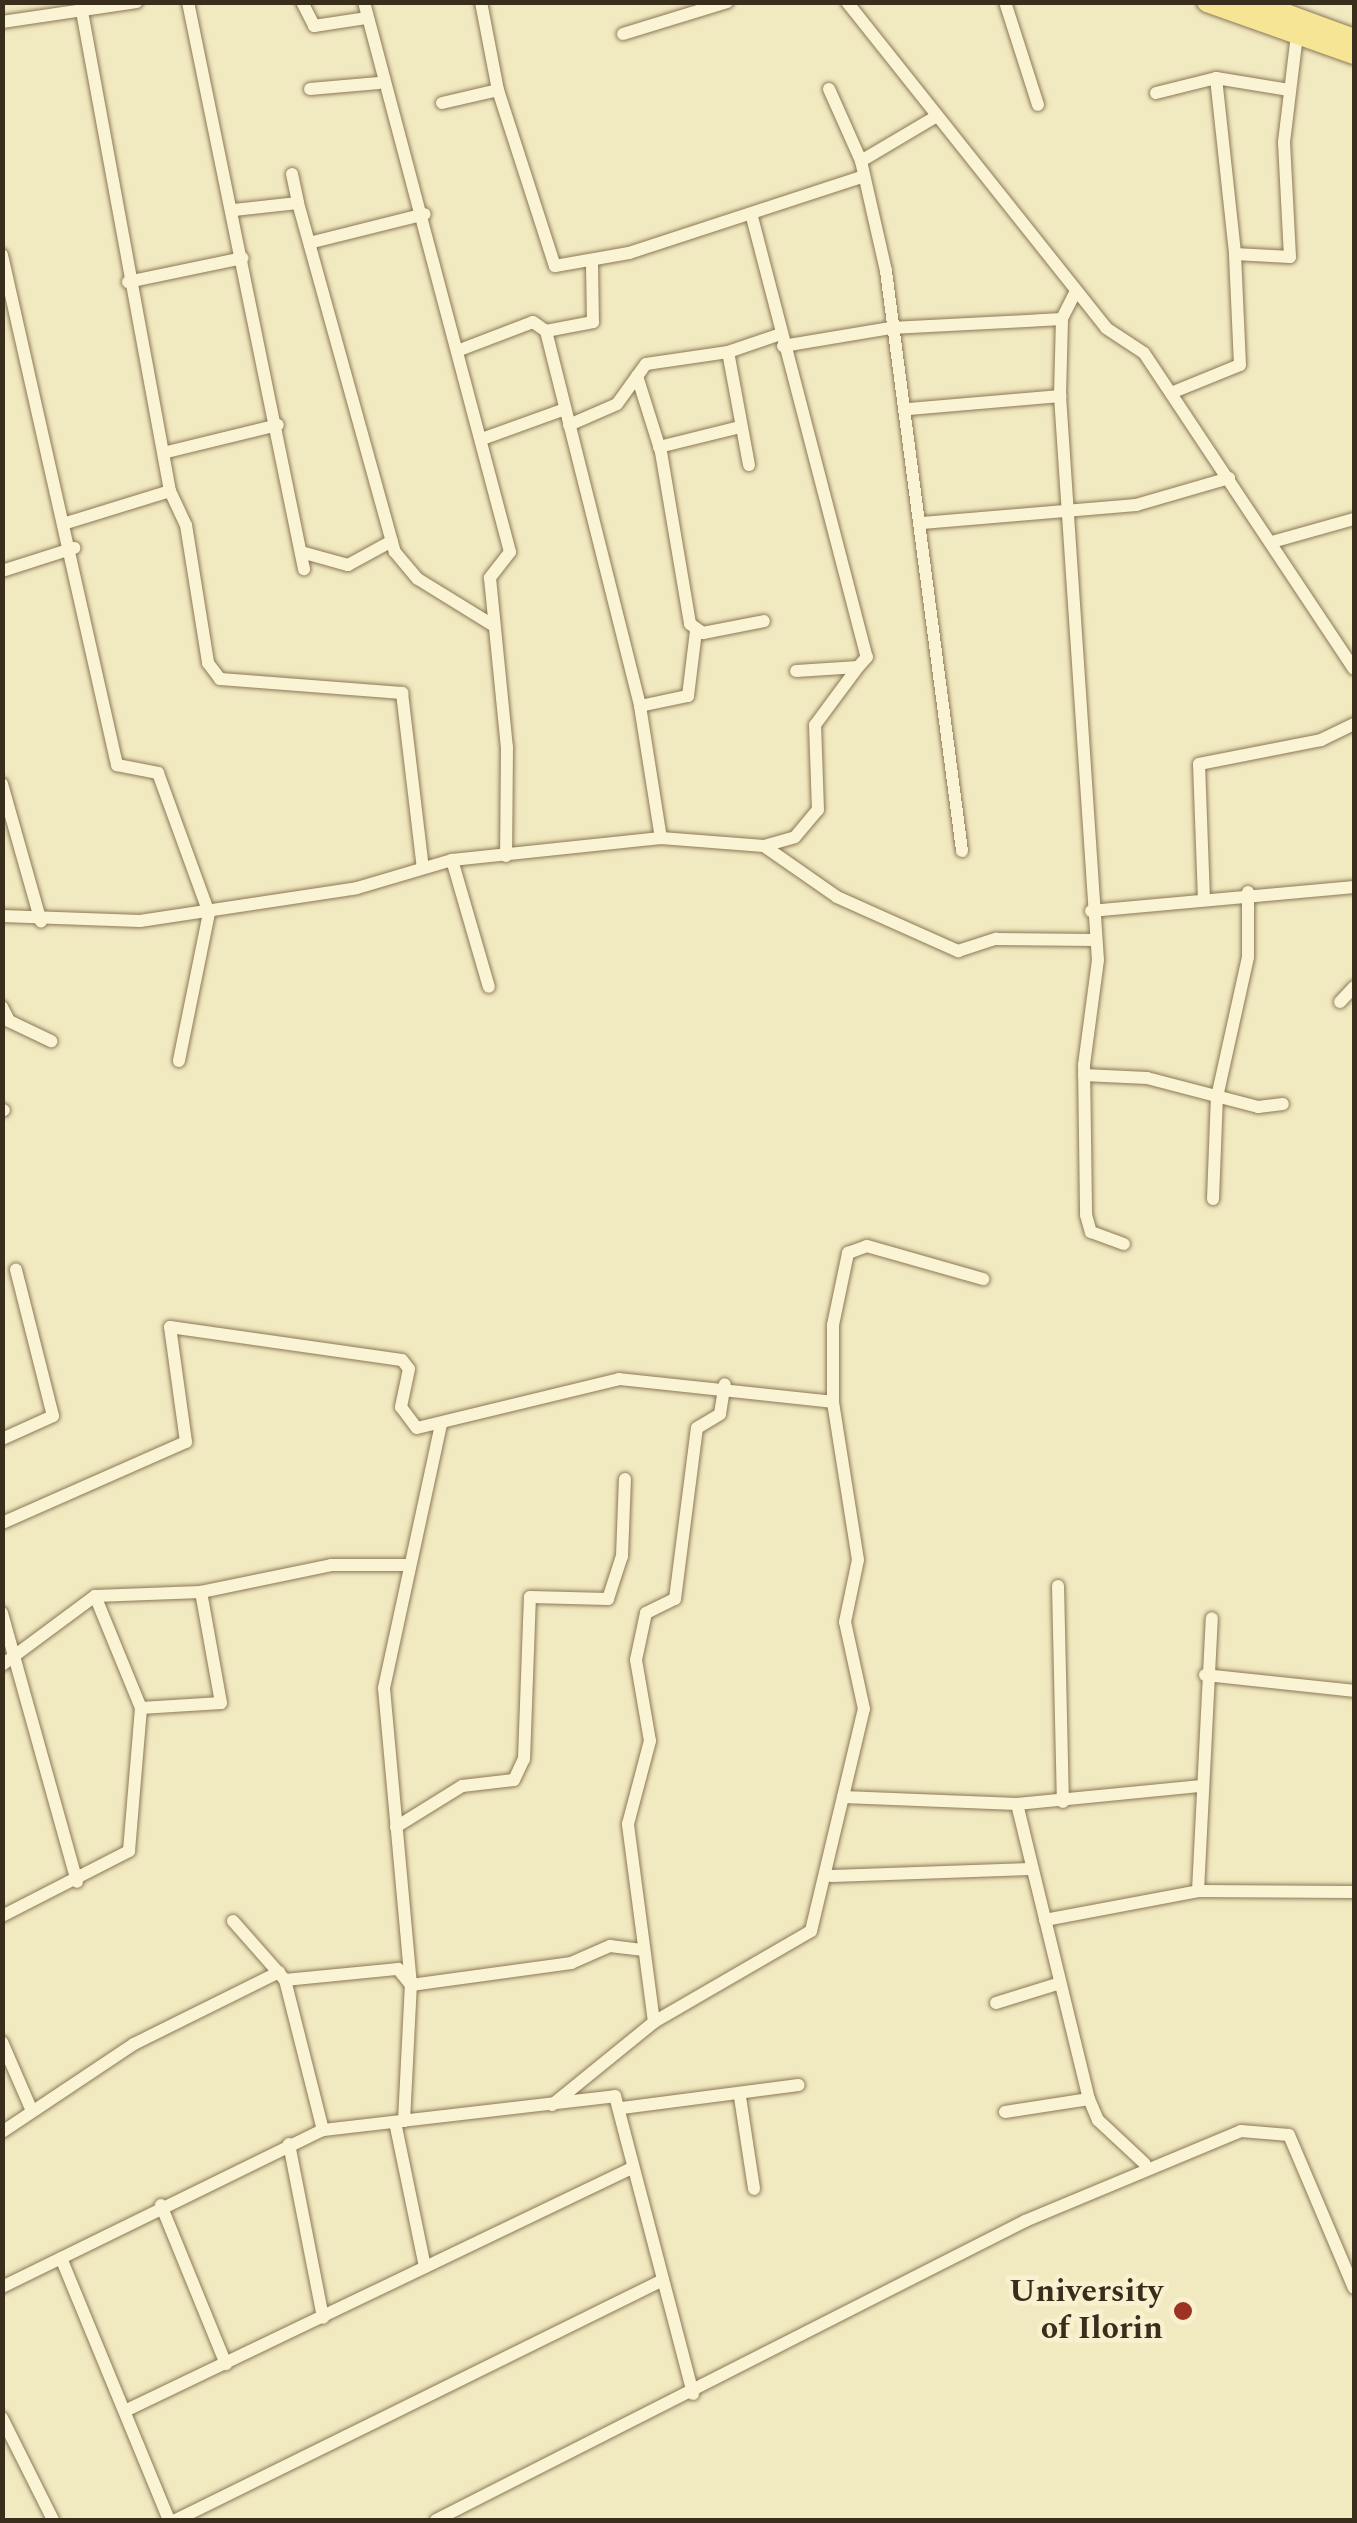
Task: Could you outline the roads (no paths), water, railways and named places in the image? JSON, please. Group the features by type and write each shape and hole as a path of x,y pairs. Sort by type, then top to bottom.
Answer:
{"main road":[{"path":"1207,2 1296,18 1354,54"},
{"path":"1253,2 1354,38"}],"street":[{"path":"2,22 137,2"},
{"path":"188,2 278,425 304,570"},
{"path":"302,2 314,26 366,18"},
{"path":"364,2 379,82 426,214 456,351 510,552 490,578 491,624 508,747 506,856"},
{"path":"481,2 498,90 550,258 567,270 752,216 864,176"},
{"path":"623,34 727,2"},
{"path":"847,2 1106,328 1144,353 1354,668"},
{"path":"1005,2 1038,104"},
{"path":"82,13 128,282 167,452 170,491 220,679 402,694 423,868"},
{"path":"1235,254 1290,257 1289,90 1296,18"},
{"path":"1156,93 1216,78 1289,90"},
{"path":"1171,393 1240,366 1235,254 1216,78"},
{"path":"310,89 379,82"},
{"path":"829,89 861,161 909,409 962,851"},
{"path":"442,104 498,90"},
{"path":"861,161 938,116"},
{"path":"292,174 392,541 418,579 491,624"},
{"path":"234,210 298,203"},
{"path":"313,242 426,214"},
{"path":"2,916 41,922 209,912 452,860 660,838 764,846 795,836 818,810 815,725 858,667 864,640 780,341 752,216"},
{"path":"2,255 62,524 74,548 117,765 158,773 209,912 178,1061"},
{"path":"128,282 243,258"},
{"path":"546,331 593,322 592,263"},
{"path":"1076,290 1062,319 1060,396 1095,940 1084,1075 1086,1215 1092,1232 1124,1244"},
{"path":"569,424 617,404 646,364 780,341 891,328 1062,319"},
{"path":"456,351 533,322 546,331 640,706 660,838"},
{"path":"728,352 749,465"},
{"path":"637,376 659,447 696,631 688,696 640,706"},
{"path":"909,409 1060,396"},
{"path":"482,439 565,409"},
{"path":"167,452 278,425"},
{"path":"659,447 740,427"},
{"path":"922,523 1068,506 1136,506 1229,478"},
{"path":"62,524 170,491"},
{"path":"1272,542 1354,519"},
{"path":"300,552 348,564 392,541"},
{"path":"2,571 74,548"},
{"path":"696,631 764,621"},
{"path":"796,671 858,667"},
{"path":"1204,900 1199,764 1321,740 1354,724"},
{"path":"2,784 41,922"},
{"path":"764,846 837,897 958,951 996,939 1095,940"},
{"path":"452,860 489,986"},
{"path":"1091,912 1248,892 1354,887"},
{"path":"1213,1199 1217,1097 1248,957 1248,892"},
{"path":"1340,1002 1354,986"},
{"path":"2,1006 9,1021 51,1041"},
{"path":"1084,1075 1147,1078 1217,1097 1283,1104"},
{"path":"552,2105 654,2022 804,1940 831,1876 843,1797 864,1709 845,1622 858,1560 832,1402 833,1325 848,1253 867,1246 983,1279"},
{"path":"2,1439 53,1416 16,1270"},
{"path":"2,1523 186,1442 170,1327 402,1360 409,1369 400,1406 417,1428 619,1379 725,1384 832,1402"},
{"path":"654,2022 628,1824 650,1740 636,1660 646,1613 675,1600 697,1428 720,1414 725,1384"},
{"path":"425,2267 399,2122 411,1985 384,1688 406,1565 441,1425"},
{"path":"396,1827 462,1786 514,1780 524,1759 530,1597 608,1599 622,1556 625,1480"},
{"path":"9,1662 95,1596 201,1592 332,1565 406,1565"},
{"path":"1058,1586 1064,1802"},
{"path":"141,1708 221,1703 201,1592"},
{"path":"2,1916 77,1882 129,1851 141,1708 95,1596"},
{"path":"2,1613 9,1662 77,1882"},
{"path":"1198,1891 1199,1786 1212,1618"},
{"path":"1205,1675 1354,1691"},
{"path":"843,1797 1017,1804 1199,1786"},
{"path":"1017,1804 1046,1920 1057,1984 1088,2099 1098,2120 1145,2164"},
{"path":"831,1876 1031,1869"},
{"path":"1046,1920 1198,1891 1354,1892"},
{"path":"233,1921 282,1976 323,2130"},
{"path":"411,1985 572,1964 610,1946 644,1950"},
{"path":"2,2132 134,2044 282,1976 398,1969 411,1985"},
{"path":"996,2003 1057,1984"},
{"path":"2,2042 32,2111"},
{"path":"622,2108 740,2097 799,2085"},
{"path":"2,2287 323,2130 615,2096 622,2108 659,2282 693,2394"},
{"path":"740,2097 754,2189"},
{"path":"1005,2112 1088,2099"},
{"path":"436,2520 1145,2164 1241,2132 1278,2130 1301,2154 1354,2288"},
{"path":"290,2144 323,2318"},
{"path":"129,2408 632,2168"},
{"path":"161,2206 226,2364"},
{"path":"1337,2244 1354,2250"},
{"path":"60,2258 129,2408 172,2520 659,2282"},
{"path":"2,2418 54,2520"}],"place":[{"name":"University of Ilorin","path":"1183,2311"}]}
